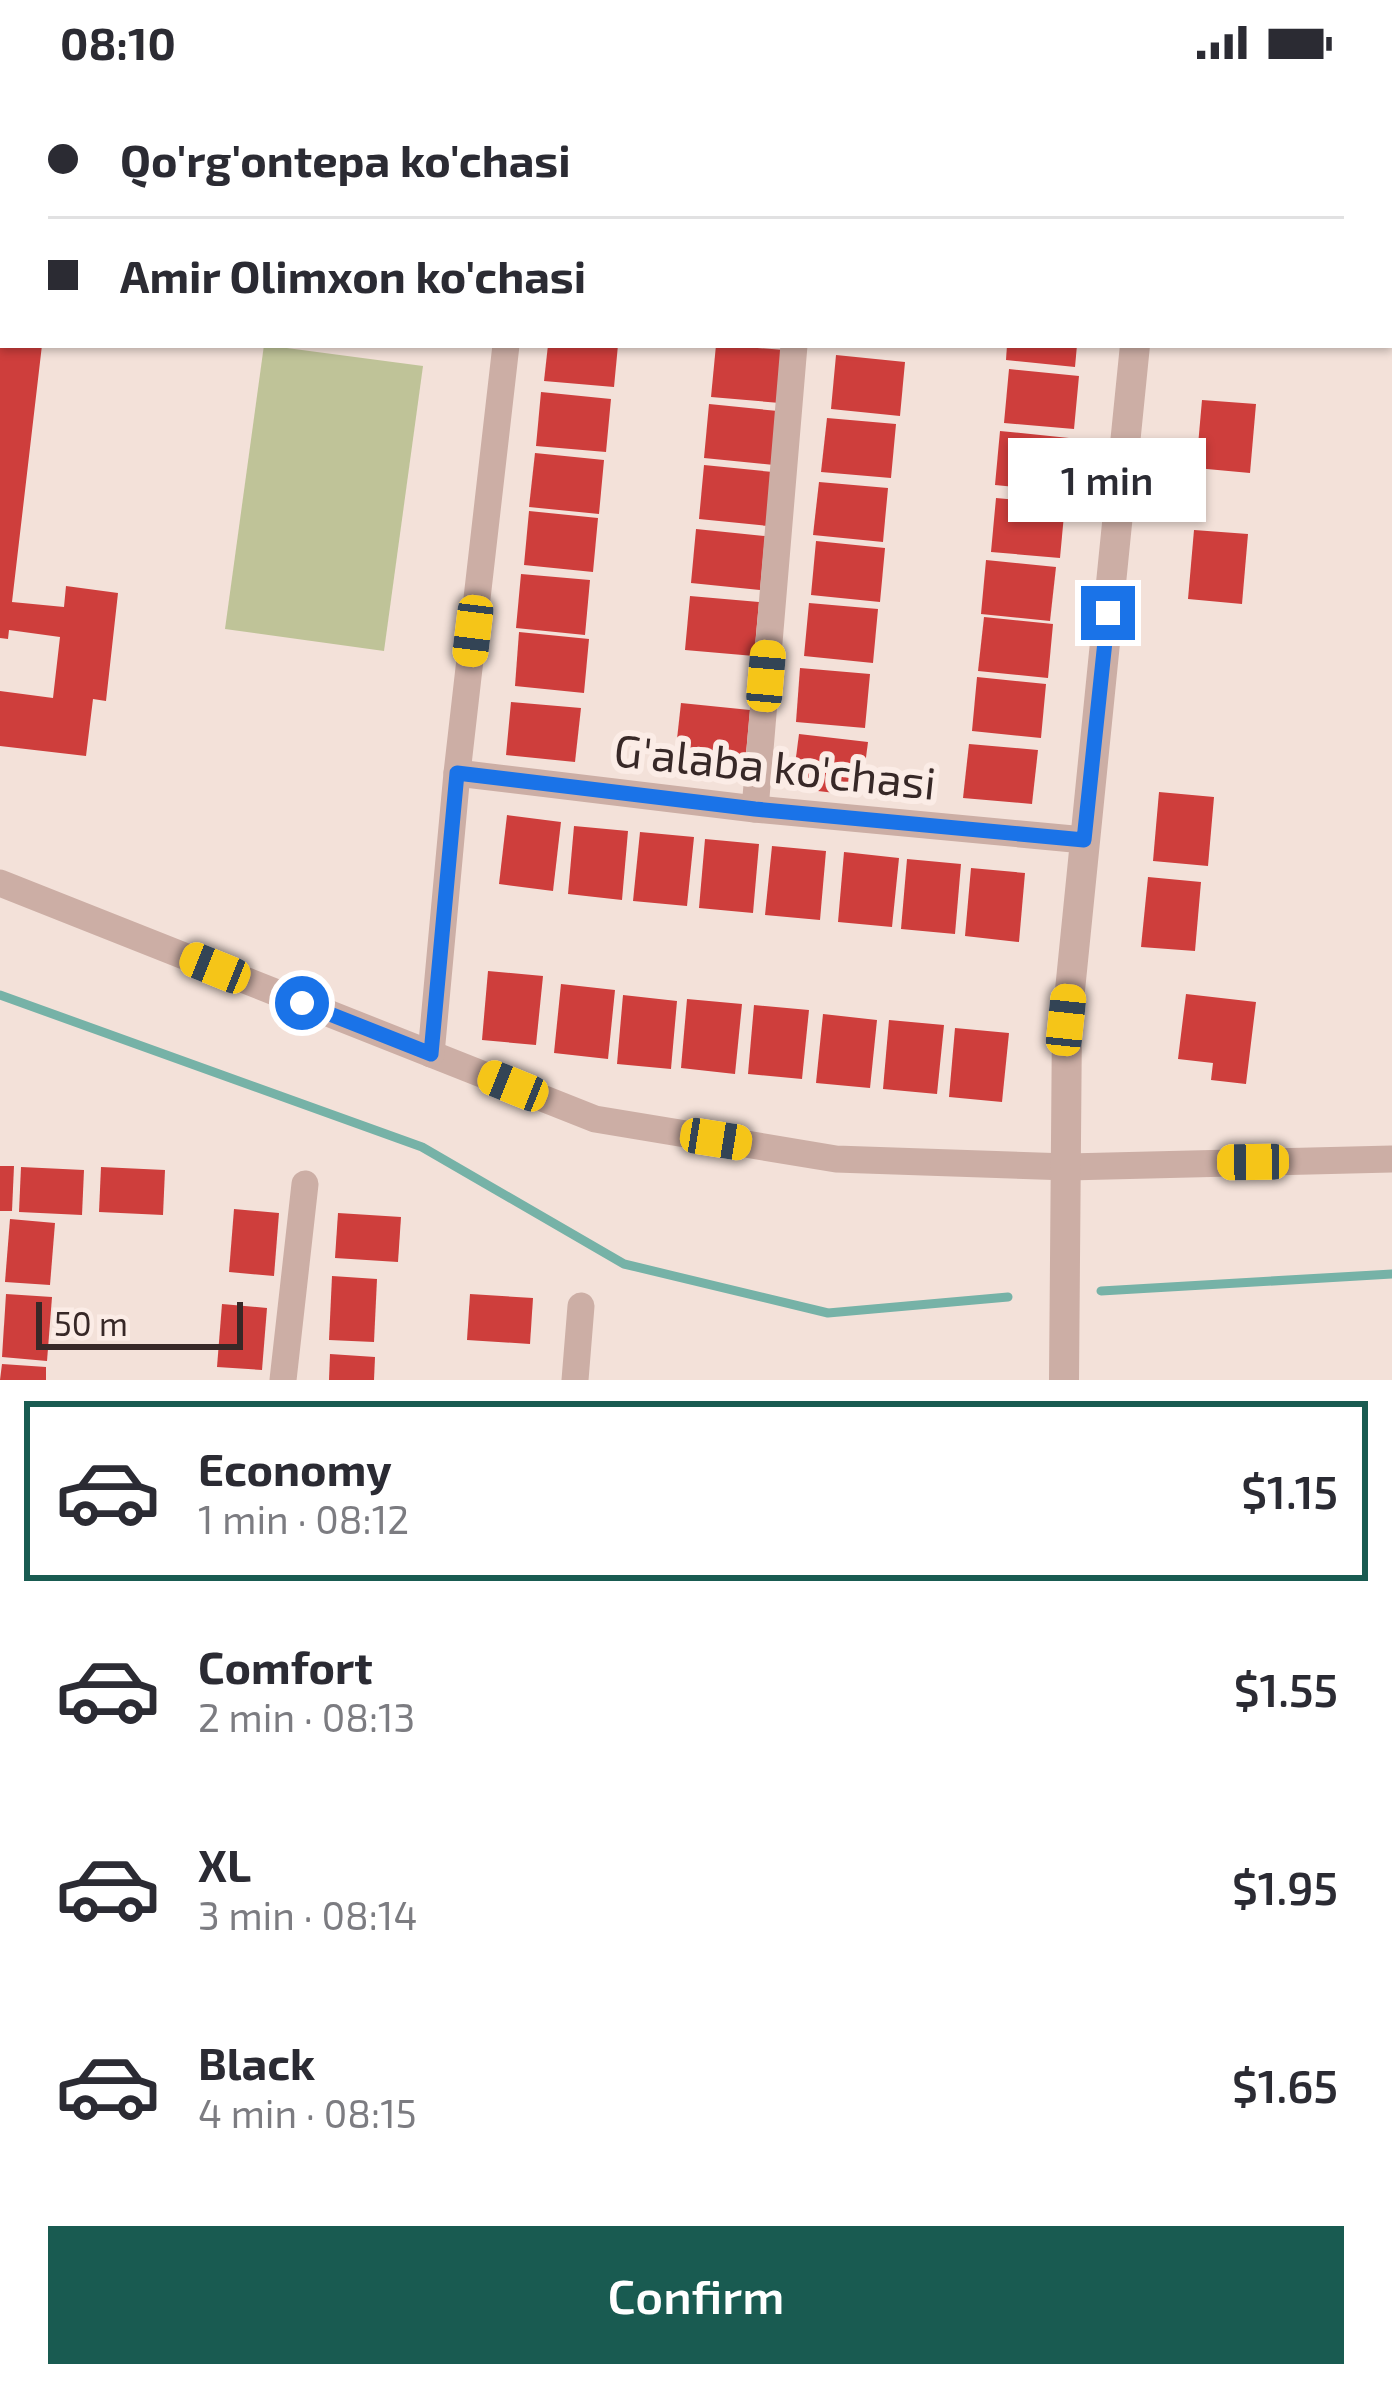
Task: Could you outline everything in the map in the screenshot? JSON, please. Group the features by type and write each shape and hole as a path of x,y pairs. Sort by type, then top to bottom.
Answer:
{"street":[{"path":"431,1054 457,773 506,348"},
{"path":"755,809 794,348"},
{"path":"1064,1380 1066,1020 1135,348"},
{"name":"G'alaba ko'chasi","path":"457,773 755,809 1084,840"},
{"path":"0,883 595,1119 836,1159 1068,1167 1392,1159"},
{"path":"284,1380 305,1184"},
{"path":"575,1380 581,1306"}],"green space":[{"path":"264,348 423,366 384,651 225,629"}],"building":[{"path":"0,348 42,348 12,602 64,607 66,586 118,593 106,701 93,699 86,756 0,746 0,691 53,698 60,637 9,630 8,639 0,638"},
{"path":"548,348 618,348 614,387 544,381"},
{"path":"716,348 785,350 780,403 711,397"},
{"path":"1007,348 1077,348 1075,367 1006,360"},
{"path":"836,355 905,362 900,416 831,409"},
{"path":"1009,369 1079,376 1074,429 1004,423"},
{"path":"541,392 611,399 606,452 536,446"},
{"path":"1202,400 1256,404 1250,473 1196,468"},
{"path":"709,404 778,411 774,465 704,458"},
{"path":"827,418 896,424 891,478 821,472"},
{"path":"1000,431 1069,438 1064,492 995,485"},
{"path":"535,453 604,460 599,514 529,507"},
{"path":"704,465 773,472 768,526 699,519"},
{"path":"819,482 888,488 883,542 813,535"},
{"path":"996,498 1065,504 1060,558 991,552"},
{"path":"529,511 598,518 593,572 524,565"},
{"path":"696,529 765,536 760,590 691,583"},
{"path":"1194,530 1248,534 1242,604 1188,599"},
{"path":"816,541 885,548 880,602 811,595"},
{"path":"986,560 1056,567 1050,621 981,614"},
{"path":"521,574 590,580 585,635 516,628"},
{"path":"690,596 759,602 754,656 685,650"},
{"path":"809,603 878,609 873,663 804,656"},
{"path":"984,617 1053,624 1048,678 978,671"},
{"path":"519,632 589,639 584,693 515,686"},
{"path":"800,668 870,674 865,728 796,722"},
{"path":"977,677 1046,684 1041,738 972,731"},
{"path":"511,702 581,708 575,762 506,755"},
{"path":"681,703 750,710 745,764 675,757"},
{"path":"799,734 868,742 861,796 792,788"},
{"path":"969,744 1038,750 1032,804 963,798"},
{"path":"1159,792 1214,797 1208,866 1153,861"},
{"path":"507,815 561,822 553,891 499,884"},
{"path":"574,826 628,831 622,900 568,894"},
{"path":"640,832 694,837 687,906 633,901"},
{"path":"705,839 759,844 753,913 699,908"},
{"path":"772,846 826,851 820,920 765,915"},
{"path":"844,852 899,858 892,927 838,922"},
{"path":"907,859 961,864 955,934 901,929"},
{"path":"971,868 1025,873 1019,942 965,936"},
{"path":"1148,877 1201,882 1195,951 1141,947"},
{"path":"488,971 543,976 536,1045 482,1040"},
{"path":"561,984 615,990 608,1059 554,1053"},
{"path":"1186,994 1256,1002 1246,1084 1211,1080 1213,1063 1178,1059"},
{"path":"623,995 677,1001 671,1069 617,1064"},
{"path":"687,999 742,1004 735,1074 681,1068"},
{"path":"754,1005 809,1010 802,1079 748,1074"},
{"path":"823,1014 877,1020 870,1088 816,1083"},
{"path":"889,1020 944,1025 937,1094 883,1089"},
{"path":"955,1028 1009,1033 1002,1102 949,1097"},
{"path":"0,1166 14,1166 12,1211 0,1211"},
{"path":"21,1167 84,1170 82,1215 19,1212"},
{"path":"101,1167 165,1170 163,1215 99,1212"},
{"path":"234,1209 279,1213 274,1276 229,1272"},
{"path":"338,1213 401,1217 398,1262 335,1258"},
{"path":"10,1219 55,1223 50,1285 5,1282"},
{"path":"332,1276 377,1279 374,1342 329,1340"},
{"path":"6,1294 52,1297 47,1361 2,1357"},
{"path":"470,1294 533,1298 530,1344 467,1340"},
{"path":"222,1304 267,1308 262,1370 217,1367"},
{"path":"330,1354 375,1357 374,1380 329,1380"},
{"path":"2,1364 46,1367 46,1380 0,1380"}],"waterway":[{"path":"0,995 422,1147 624,1264 828,1313 1008,1297"},
{"path":"1101,1291 1392,1274"}],"route":[{"path":"302,1003 431,1054 457,773 755,809 1084,840 1108,613"}]}
